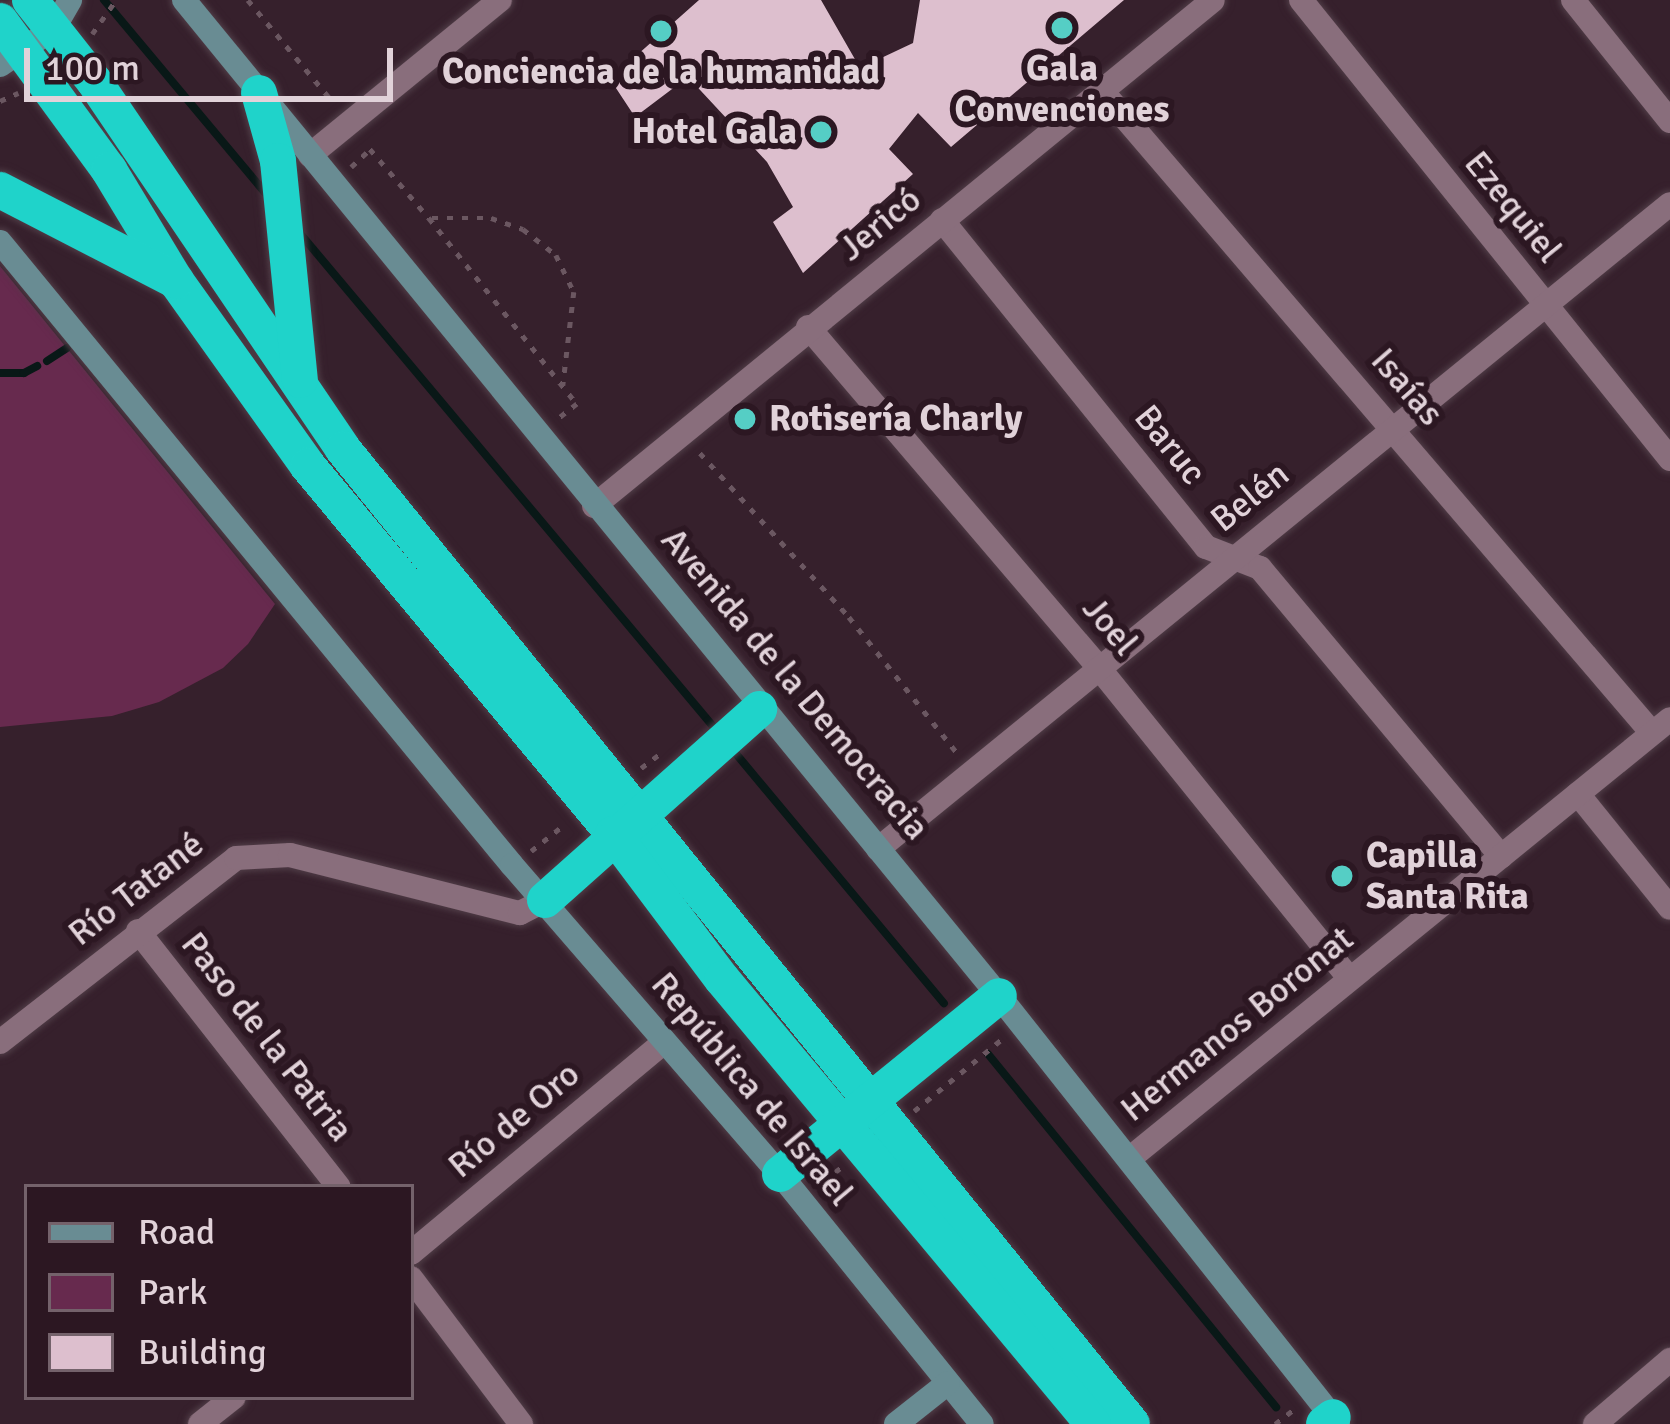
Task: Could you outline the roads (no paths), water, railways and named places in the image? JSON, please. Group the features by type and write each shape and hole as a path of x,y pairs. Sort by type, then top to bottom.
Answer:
{"highway":[{"path":"30,0 37,36 109,170 176,281 308,466 627,823"},
{"path":"0,21 37,36 627,823 722,979 857,1114 1132,1424"},
{"path":"260,93 278,160 301,390"},
{"path":"0,190 176,281"},
{"path":"545,900 759,710"},
{"path":"781,1174 999,996"},
{"path":"857,1114 1093,1424"}],"street":[{"name":"Avenida de la Democracia","path":"184,0 759,710 999,996 1332,1422"},
{"path":"310,155 500,0"},
{"name":"Jericó","path":"594,506 681,430 1213,0"},
{"name":"Ezequiel","path":"1301,0 1670,459"},
{"path":"1573,0 1670,121"},
{"name":"Isaías","path":"1102,91 1661,726"},
{"name":"Belén","path":"878,849 1670,204"},
{"name":"Baruc","path":"942,220 1206,547 1259,568 1501,856"},
{"name":"República de Israel","path":"0,242 463,806 781,1174 982,1424"},
{"name":"Joel","path":"808,327 1099,668 1349,978"},
{"name":"Hermanos Boronat","path":"1129,1159 1661,726"},
{"path":"1578,794 1670,908"},
{"name":"Río Tatané","path":"0,1042 236,858 290,855 520,913 545,900"},
{"name":"Paso de la Patria","path":"138,931 337,1184"},
{"name":"Río de Oro","path":"414,1250 664,1042"},
{"path":"414,1282 521,1424"},
{"path":"1595,1424 1670,1360"},
{"path":"896,1424 948,1382"},
{"path":"200,1424 230,1400"}],"waterway":[{"path":"104,0 269,197"},
{"path":"298,231 712,725"},
{"path":"47,361 67,348"},
{"path":"0,373 24,373 37,366"},
{"path":"732,749 944,1003"},
{"path":"988,1054 1276,1407"}],"place":[{"name":"Gala Convenciones","path":"1062,28"},
{"name":"Conciencia de la humanidad","path":"661,31"},
{"name":"Hotel Gala","path":"821,132"},
{"name":"Rotisería Charly","path":"745,419"},
{"name":"Capilla Santa Rita","path":"1342,876"}]}
